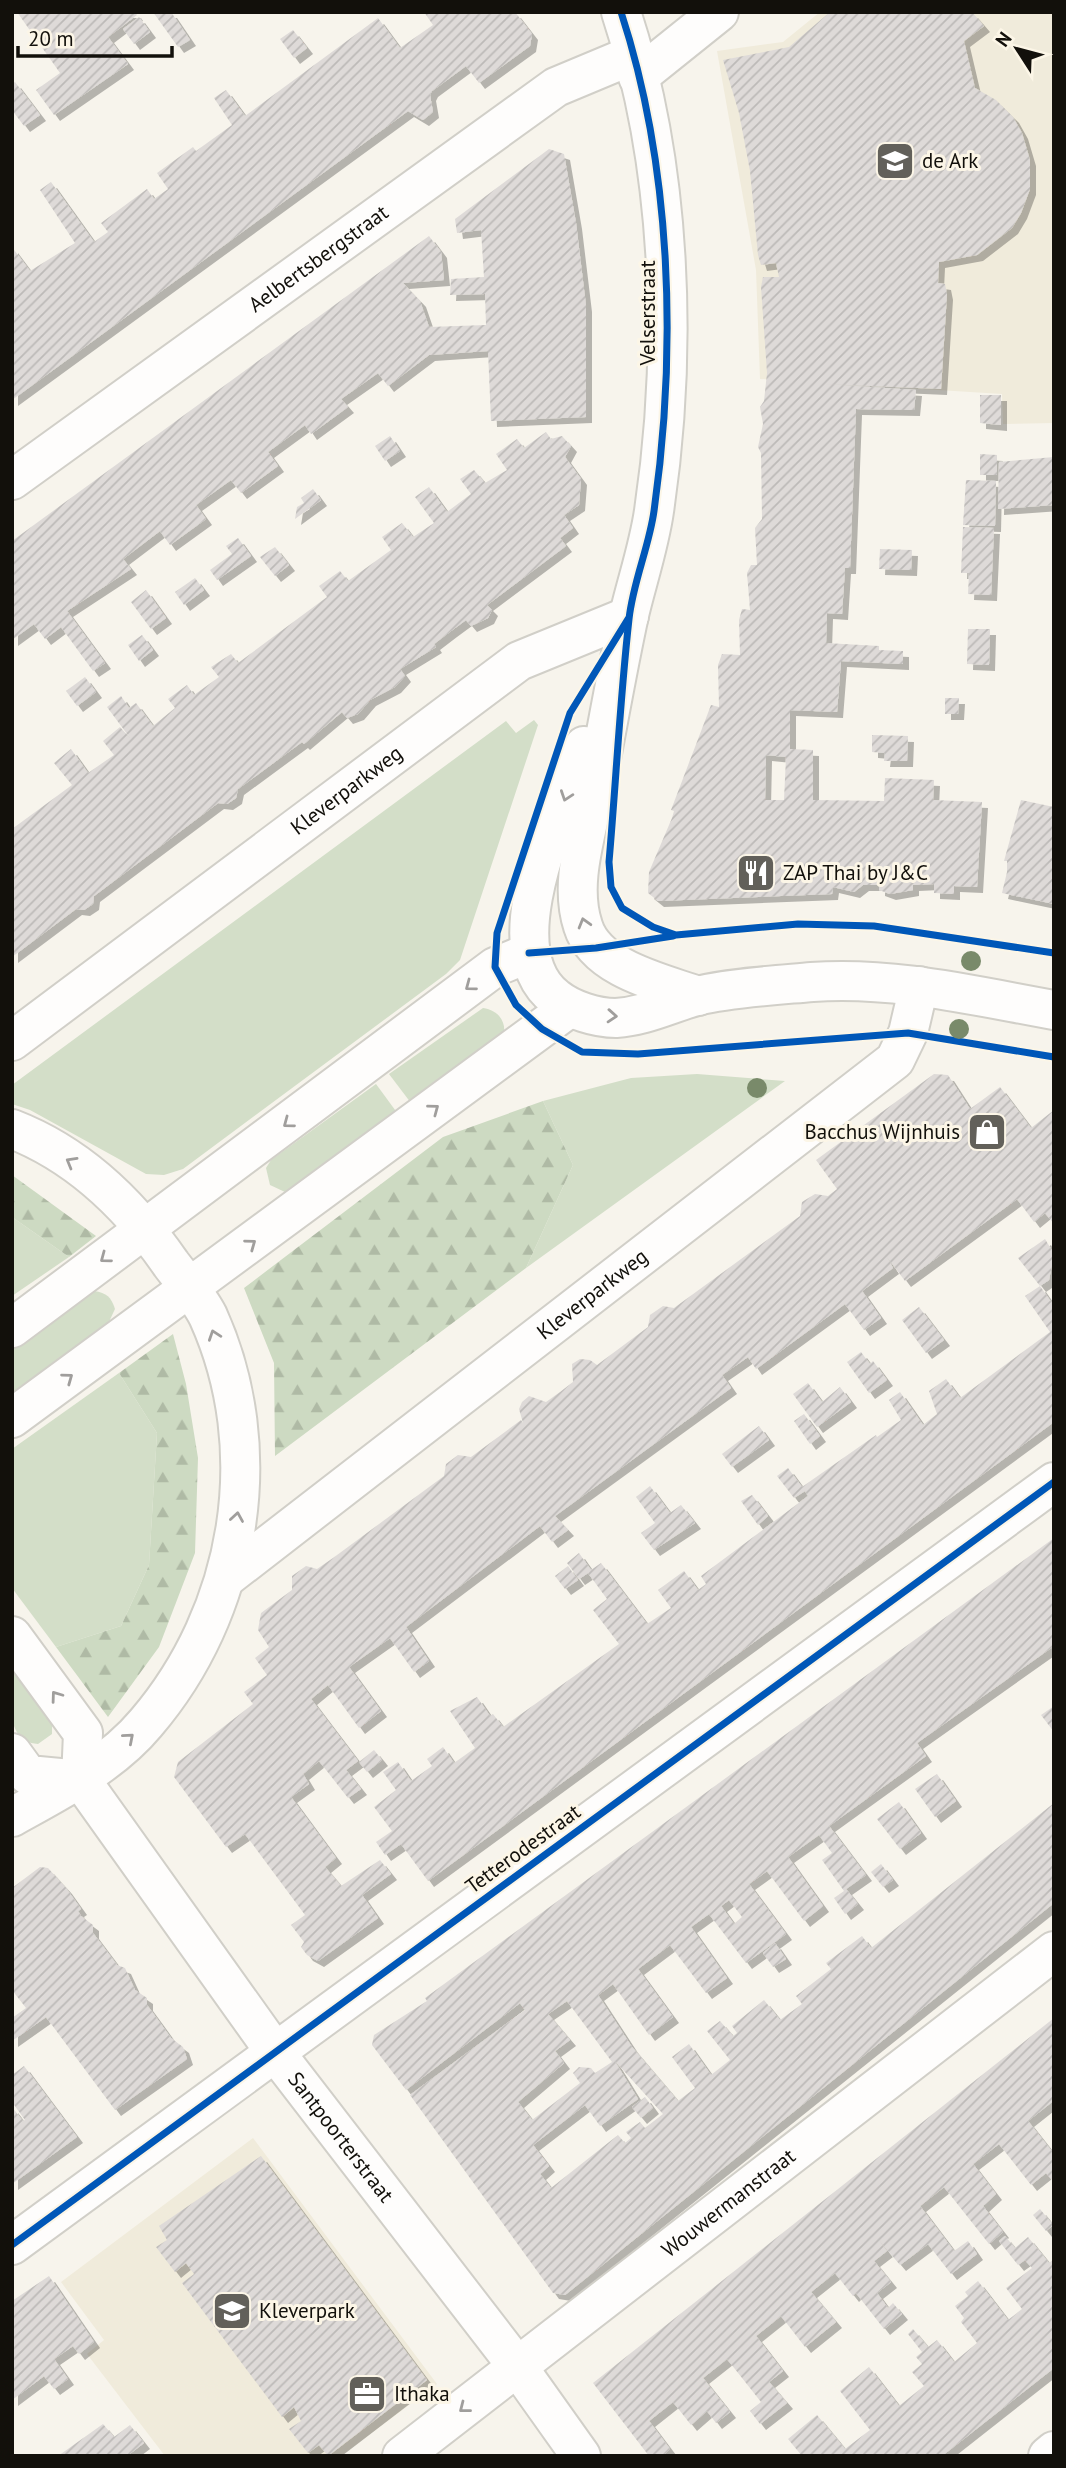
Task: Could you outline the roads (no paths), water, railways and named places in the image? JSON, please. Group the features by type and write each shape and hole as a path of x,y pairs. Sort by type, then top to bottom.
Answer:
{"street":[{"name":"Velserstraat","path":"621,12 637,65 664,216 667,365 654,512 629,616"},
{"name":"Aelbertsbergstraat","path":"12,480 556,87 637,65 719,12"},
{"path":"629,616 531,897 529,953 550,993 569,1008 612,1018 647,1014 698,996 815,982 919,986 1054,1010"},
{"path":"629,616 577,880 583,927 596,948 628,972 698,996"},
{"name":"Kleverparkweg","path":"12,1041 520,661 629,616"},
{"path":"12,1328 495,967 529,953"},
{"name":"Kleverparkweg","path":"227,1577 895,1060 908,1033 919,986"},
{"path":"12,1418 190,1290 569,1008"},
{"name":"Kleverparkweg","path":"12,1129 94,1175 146,1228 207,1315 236,1399 242,1488 227,1577 195,1655 145,1724 81,1780 12,1817"},
{"name":"Tetterodestraat","path":"12,2245 1054,1482"},
{"path":"12,1636 83,1733 81,1780 28,1775 12,1753"},
{"name":"Santpoorterstraat","path":"81,1780 275,2052 517,2366 581,2456"},
{"name":"Wouwermanstraat","path":"402,2456 1054,1951"},
{"path":"1048,2456 1054,2451"}],"place":[{"name":"de Ark","path":"895,161"},
{"name":"ZAP Thai by J&C","path":"756,873"},
{"name":"Bacchus Wijnhuis","path":"987,1132"},
{"name":"Kleverpark","path":"232,2311"},
{"name":"Ithaka","path":"367,2394"}]}
